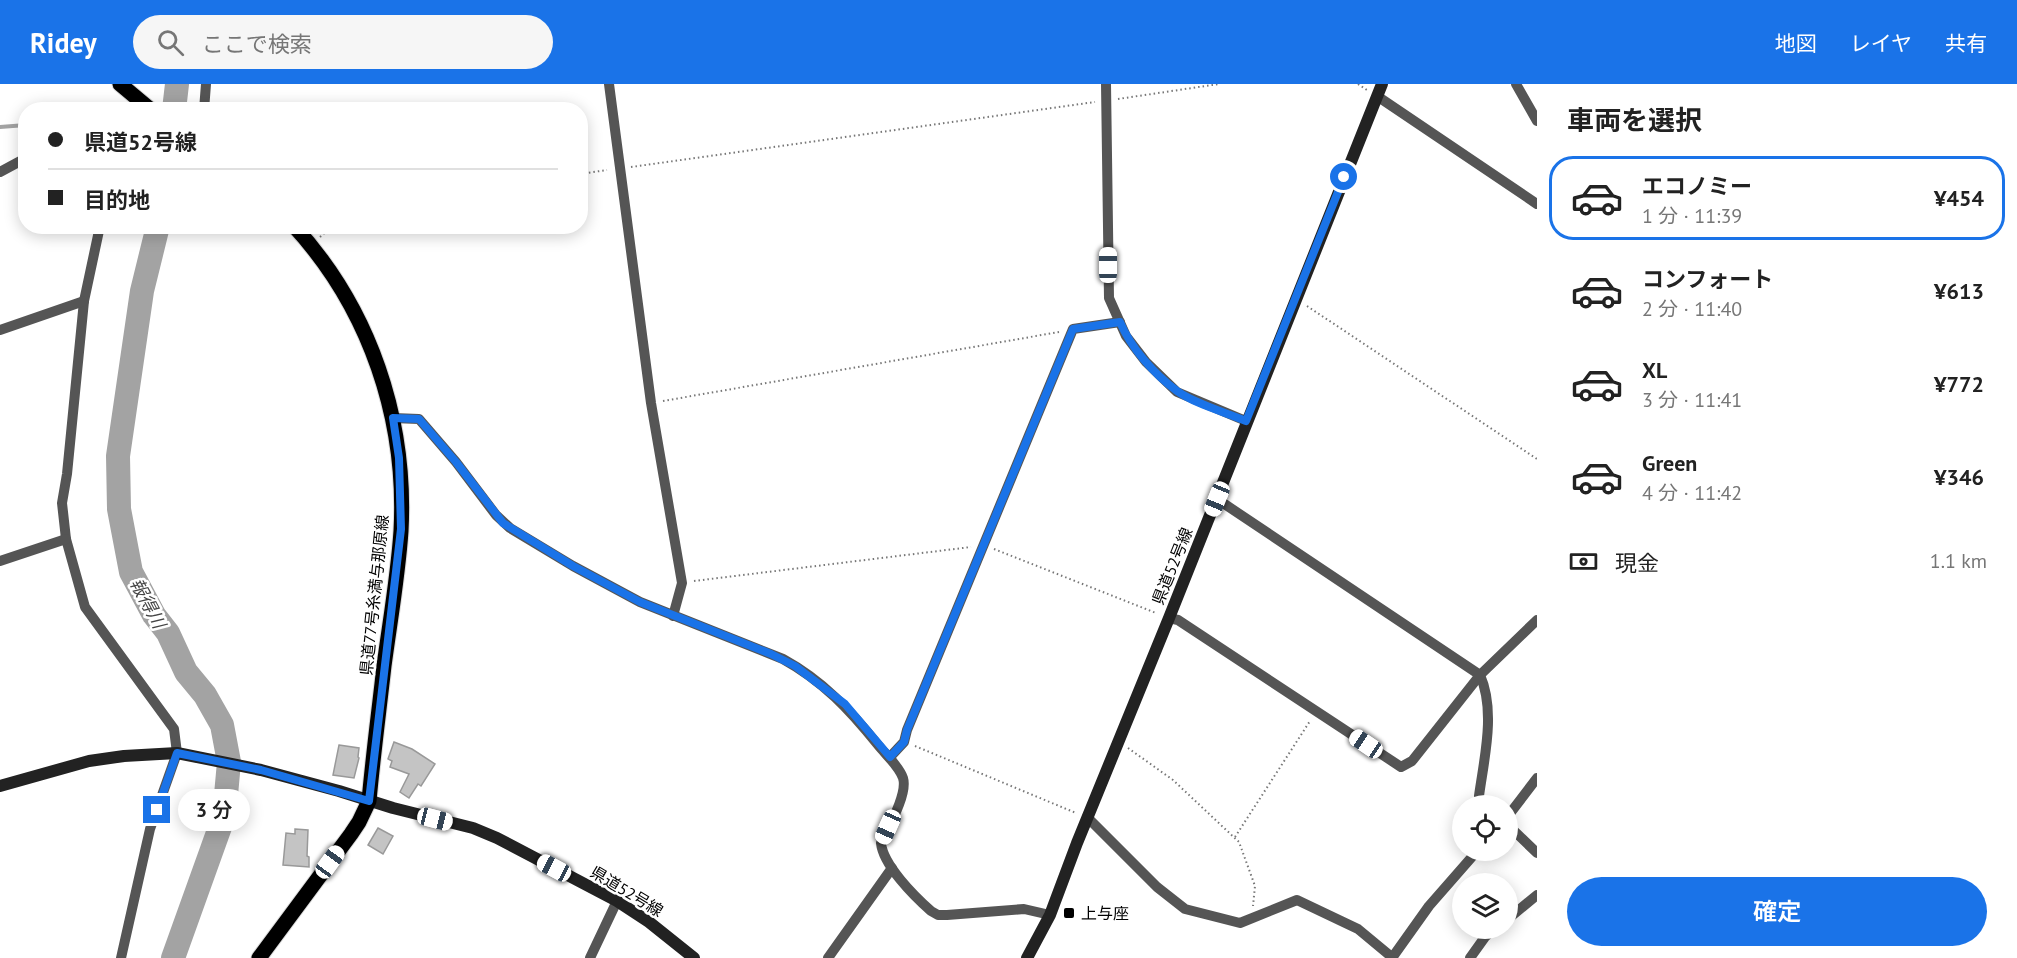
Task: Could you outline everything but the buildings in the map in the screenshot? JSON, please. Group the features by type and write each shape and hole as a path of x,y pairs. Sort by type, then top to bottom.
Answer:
{"main road":[{"path":"120,84 141,102"},
{"name":"県道52号線","path":"1027,958 1050,915 1379,90"},
{"name":"県道77号糸満与那原線","path":"259,958 351,834 369,801 401,529 399,458 393,418 378,361 353,308 325,264 301,234"},
{"name":"県道52号線","path":"0,786 89,761 124,756 177,753 261,770 473,828 518,848 617,901 650,922 694,958"}],"street":[{"path":"205,102 206,84"},
{"path":"609,84 651,403 682,583 673,616"},
{"path":"1106,84 1109,298 1126,336 1146,362 1177,392 1246,421"},
{"path":"1516,84 1537,121"},
{"path":"1379,90 1537,204"},
{"path":"0,172 18,162"},
{"path":"98,234 84,301 67,474 62,503 66,539 85,607 174,729 177,753 150,829 121,958"},
{"path":"0,330 84,301"},
{"path":"890,757 904,742 1073,329 1120,322"},
{"path":"393,418 419,419 503,523 573,566 640,602 771,654 804,672 845,704 890,757 903,778 901,799 881,843 883,854 892,868 925,905 938,915 1024,909 1050,915"},
{"path":"1217,499 1480,675 1485,685 1487,722 1479,795"},
{"path":"0,561 66,539"},
{"path":"1169,618 1178,620 1401,767 1412,760 1480,675 1537,620"},
{"path":"1518,803 1537,778"},
{"path":"1088,818 1157,887 1185,909 1240,923 1297,900 1358,929 1393,958 1430,906 1469,861"},
{"path":"1518,835 1537,853"},
{"path":"828,958 892,868"},
{"path":"1518,911 1537,895"},
{"path":"590,958 617,901"},
{"path":"1470,958 1484,939"}],"path":[{"path":"588,173 1219,84"},
{"path":"1296,299 1537,459"},
{"path":"651,403 1073,329"},
{"path":"682,583 984,545 1169,618"},
{"path":"1235,837 1316,711"},
{"path":"904,742 1088,818"},
{"path":"1118,742 1173,780 1239,842 1255,886 1251,918"}],"waterway":[{"name":"報得川","path":"175,102 177,84"},
{"path":"0,127 18,126"},
{"name":"報得川","path":"156,234 142,291 118,456 119,509 131,572 154,615 168,633 186,672 205,695 222,725 229,762 220,827 173,958"}],"place":[{"name":"上与座","path":"1069,913"}],"route":[{"path":"157,810 177,753 261,770 369,801 399,557 401,499 399,458 393,418 402,417 419,419 456,462 496,515 510,528 573,566 640,602 771,654 795,666 845,704 890,757 904,742 1073,329 1120,322 1126,336 1146,362 1177,392 1246,421 1344,177"}]}
